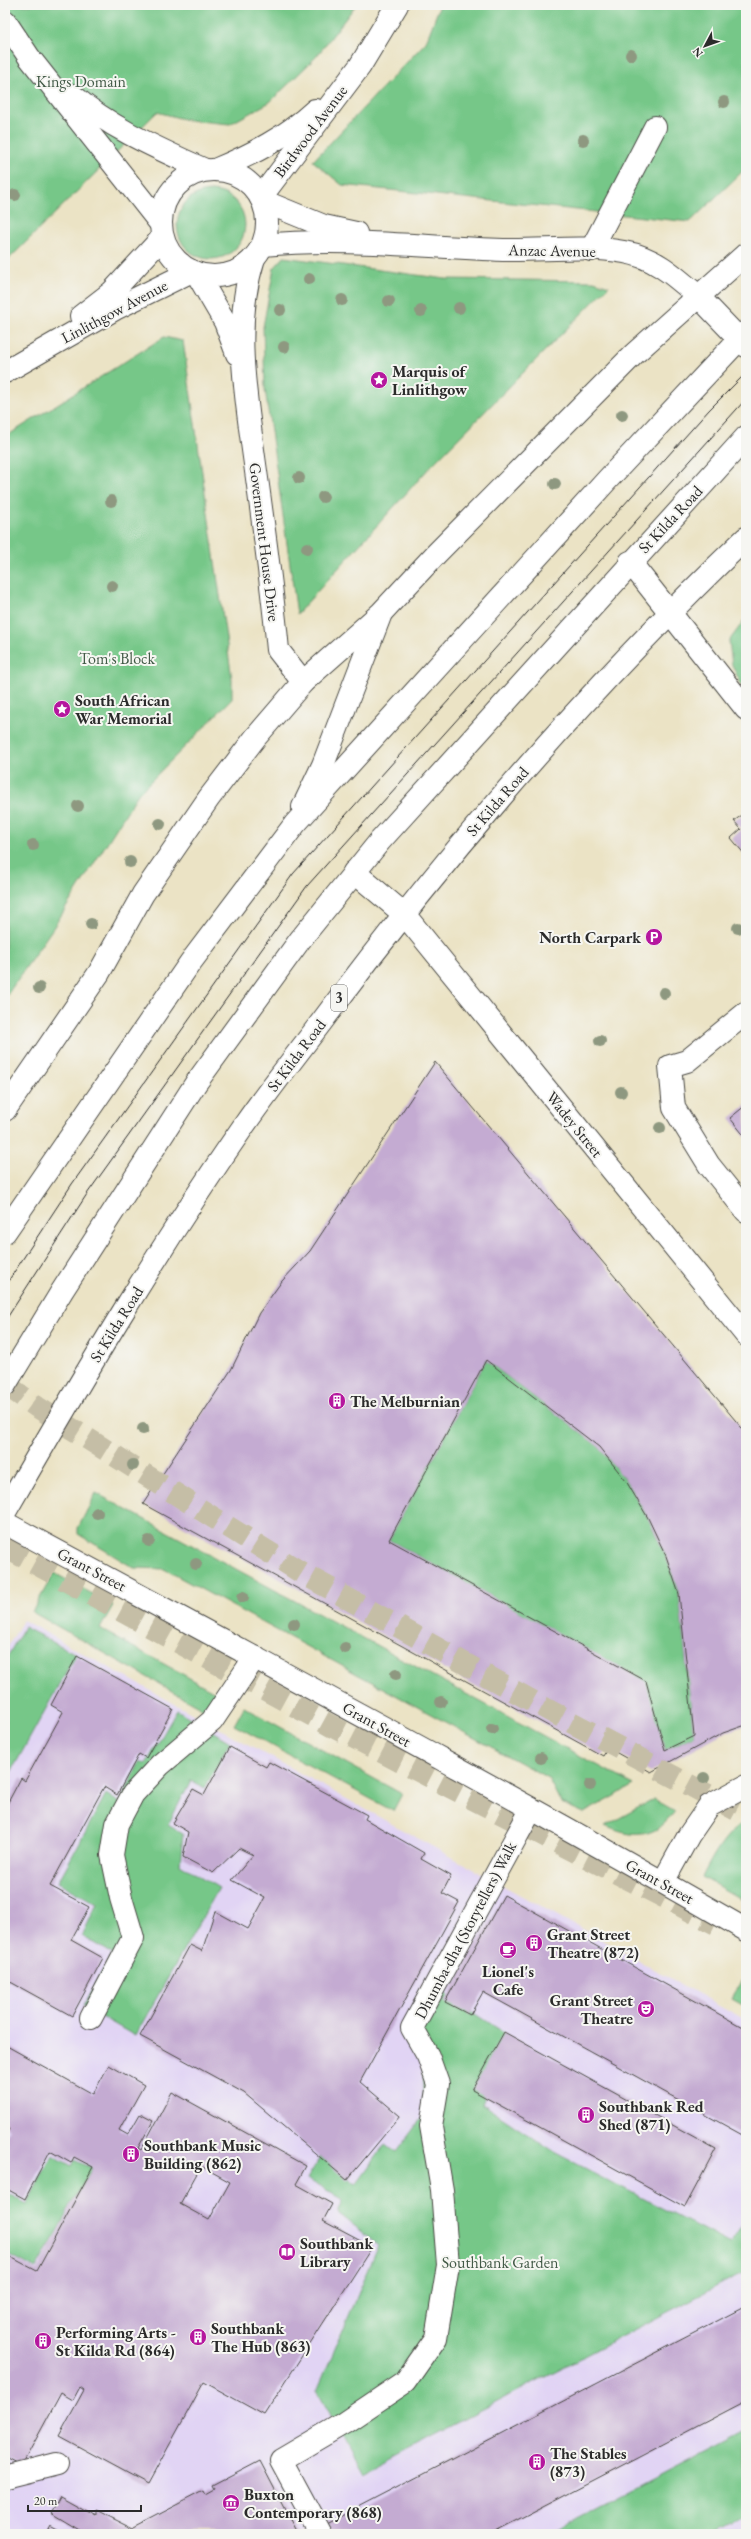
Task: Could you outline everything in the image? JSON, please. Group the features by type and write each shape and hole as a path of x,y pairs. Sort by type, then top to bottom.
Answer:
{"main road":[{"name":"Birdwood Avenue","path":"262,199 360,66 397,5"},
{"path":"5,21 29,56 161,231 169,251 181,265 194,273 215,276 233,273 258,252 267,230 267,217 262,199 241,177 211,170 119,130 100,118 29,56"},
{"name":"Birdwood Avenue","path":"211,170 248,156 304,120 360,66"},
{"path":"592,250 655,127"},
{"path":"161,231 162,208 168,194 178,183 190,175 211,170"},
{"name":"Anzac Avenue","path":"262,199 324,226 392,242"},
{"name":"Linlithgow Avenue","path":"37,352 112,292 161,231"},
{"name":"Anzac Avenue","path":"258,252 310,242 392,242 505,250 592,250 625,252 650,260 669,270 699,296 743,339"},
{"name":"Government House Drive","path":"258,252 246,282 242,316 242,351 246,395 278,650 303,682"},
{"path":"5,1110 99,973 143,894 177,848 209,798 255,738 303,682 381,613 436,554 629,360 746,254"},
{"name":"Linlithgow Avenue","path":"5,372 37,352 115,309 194,273"},
{"name":"Government House Drive","path":"194,273 211,296 232,339 246,395"},
{"path":"5,1232 190,964 295,824 608,479 743,339"},
{"name":"St Kilda Road","path":"5,1385 62,1291 196,1083 271,978 354,872 630,562 746,437"},
{"name":"St Kilda Road","path":"5,1512 114,1324 246,1123 404,914 481,818 670,611 746,538"},
{"path":"630,562 746,709"},
{"path":"295,824 323,765 381,613"},
{"name":"Wadey Street","path":"354,872 404,914 746,1334"},
{"path":"746,1013 687,1061 670,1066 674,1108 709,1165 746,1211"},
{"name":"Grant Street","path":"5,1523 255,1657 664,1882 746,1930"},
{"path":"91,2018 133,1938 120,1898 112,1855 117,1824 133,1794 160,1765 212,1721 255,1657"},
{"path":"664,1882 689,1835 709,1806 746,1786"},
{"name":"Dhumba-dha (Storytellers) Walk","path":"321,2534 281,2460 344,2423 405,2382 436,2338 448,2265 442,2190 431,2126 438,2084 428,2056 412,2028 531,1810"},
{"path":"5,2477 57,2464"}],"shaded area":[{"path":"23,1620 746,2020 746,2534 5,2534 5,1652"}],"green space":[{"name":"Kings Domain","path":"5,5 356,5 316,57 270,102 230,124 187,120 157,112 5,263"},
{"path":"440,5 746,5 746,168 690,222 342,185 313,161 426,42"},
{"path":"211,191 224,194 235,201 242,212 245,225 242,238 235,249 224,256 211,259 198,256 187,249 180,238 177,225 180,212 187,201 198,194"},
{"path":"284,257 446,279 594,281 609,286 430,467 297,614 265,389 263,327 274,268"},
{"name":"Tom's Block","path":"164,337 183,341 232,679 232,699 138,794 55,925 5,998 5,437"},
{"path":"746,618 746,683 742,686 732,665 729,641"},
{"path":"486,1360 599,1447 626,1481 648,1518 666,1556 679,1594 694,1736 665,1750 645,1681 389,1540"},
{"path":"96,1493 634,1785 584,1813 561,1803 548,1778 164,1569 134,1568 78,1534 78,1528"},
{"path":"54,1573 113,1605 100,1629 217,1693 207,1711 32,1612"},
{"path":"24,1627 76,1654 5,1783 5,1661"},
{"path":"244,1707 402,1794 393,1811 234,1725"},
{"path":"177,1710 230,1742 205,1788 191,1780 168,1825 183,1834 180,1864 219,1888 135,2036 83,2006 112,1954 82,1936 97,1904 58,1882 106,1794 120,1803 140,1761 146,1764"},
{"path":"654,1799 675,1811 660,1827 643,1834 634,1834 625,1833 605,1826"},
{"path":"746,1821 746,1902 702,1877 720,1845 732,1831"},
{"path":"742,1981 746,1983 746,2007 732,1999"},
{"name":"Southbank Garden","path":"443,1992 509,2036 482,2104 552,2151 731,2244 746,2221 746,2271 363,2472 317,2391 379,2245 338,2213 343,2200 307,2179 320,2157 356,2184 385,2144 396,2152 424,2115 422,2062 406,2044"},
{"path":"52,2155 72,2166 75,2160 92,2168 36,2269 5,2252 5,2192 27,2204"},
{"path":"746,2430 746,2515 710,2534 548,2534"}],"building":[{"path":"746,812 746,856 731,838 741,829 734,821"},
{"name":"The Melburnian","path":"435,1062 746,1433 746,1725 723,1733 651,1772 608,1748 603,1756 143,1504 231,1370 259,1313 282,1281 310,1251","holes":["486,1360 599,1447 626,1481 648,1518 666,1556 679,1594 694,1736 665,1750 646,1681 389,1540"]},
{"path":"746,1105 746,1138 730,1118"},
{"path":"77,1656 173,1709 146,1758 139,1754 117,1795 104,1787 50,1886 89,1907 71,1940 103,1958 72,2016 5,1979 5,1808 21,1778 25,1781 63,1712 51,1705"},
{"path":"230,1747 266,1767 269,1762 367,1815 365,1819 424,1853 421,1859 451,1876 442,1893 459,1902 360,2082 400,2116 347,2180 244,2093 140,2036 190,1945 202,1951 215,1911 248,1929 265,1898 232,1880 253,1855 239,1848 213,1873 183,1857 188,1832 173,1823 193,1789 204,1795"},
{"name":"Grant Street Theatre (872)","path":"504,1895 746,2029 746,2137 483,1992 470,2015 445,2002"},
{"name":"Southbank Red Shed (871)","path":"504,2032 716,2149 685,2207 472,2090"},
{"name":"Southbank The Hub (863)","path":"5,2045 93,2094 109,2065 144,2085 119,2130 128,2135 140,2114 153,2121 138,2148 141,2150 172,2092 306,2166 296,2184 332,2204 323,2221 372,2247 264,2415 204,2382 148,2484 59,2436 84,2390 80,2387 73,2400 61,2393 22,2465 5,2456 5,2254 37,2271 93,2167 74,2157 71,2163 50,2151 25,2199 5,2188 5,2136 9,2129 5,2126","holes":["201,2166 230,2182 209,2220 180,2204"]},
{"name":"The Stables (873)","path":"746,2306 746,2401 490,2534 333,2534 327,2524"},
{"name":"Buxton Contemporary (868)","path":"260,2461 298,2534 86,2534 51,2513 60,2496 96,2516 96,2510 132,2528 203,2491 205,2495 214,2490 212,2486"},
{"path":"50,2525 67,2534 45,2534"}],"tunnel":[{"path":"5,1384 37,1407 302,1573 552,1712 746,1815"},
{"path":"5,1547 333,1727 716,1924"}],"tram line":[{"path":"5,1286 72,1184 293,874 709,410 746,373"},
{"path":"5,1321 87,1194 307,886 746,399"}],"place":[{"name":"Marquis of Linlithgow","path":"379,380"},
{"name":"South African War Memorial","path":"62,709"},
{"name":"North Carpark","path":"654,937"},
{"name":"The Melburnian","path":"337,1401"},
{"name":"Grant Street Theatre (872)","path":"534,1943"},
{"name":"Lionel's Cafe","path":"508,1950"},
{"name":"Grant Street Theatre","path":"646,2009"},
{"name":"Southbank Red Shed (871)","path":"586,2115"},
{"name":"Southbank Music Building (862)","path":"131,2154"},
{"name":"Southbank Library","path":"287,2252"},
{"name":"Southbank The Hub (863)","path":"198,2337"},
{"name":"Performing Arts - St Kilda Rd (864)","path":"43,2341"},
{"name":"The Stables (873)","path":"537,2462"},
{"name":"Buxton Contemporary (868)","path":"231,2503"}]}
